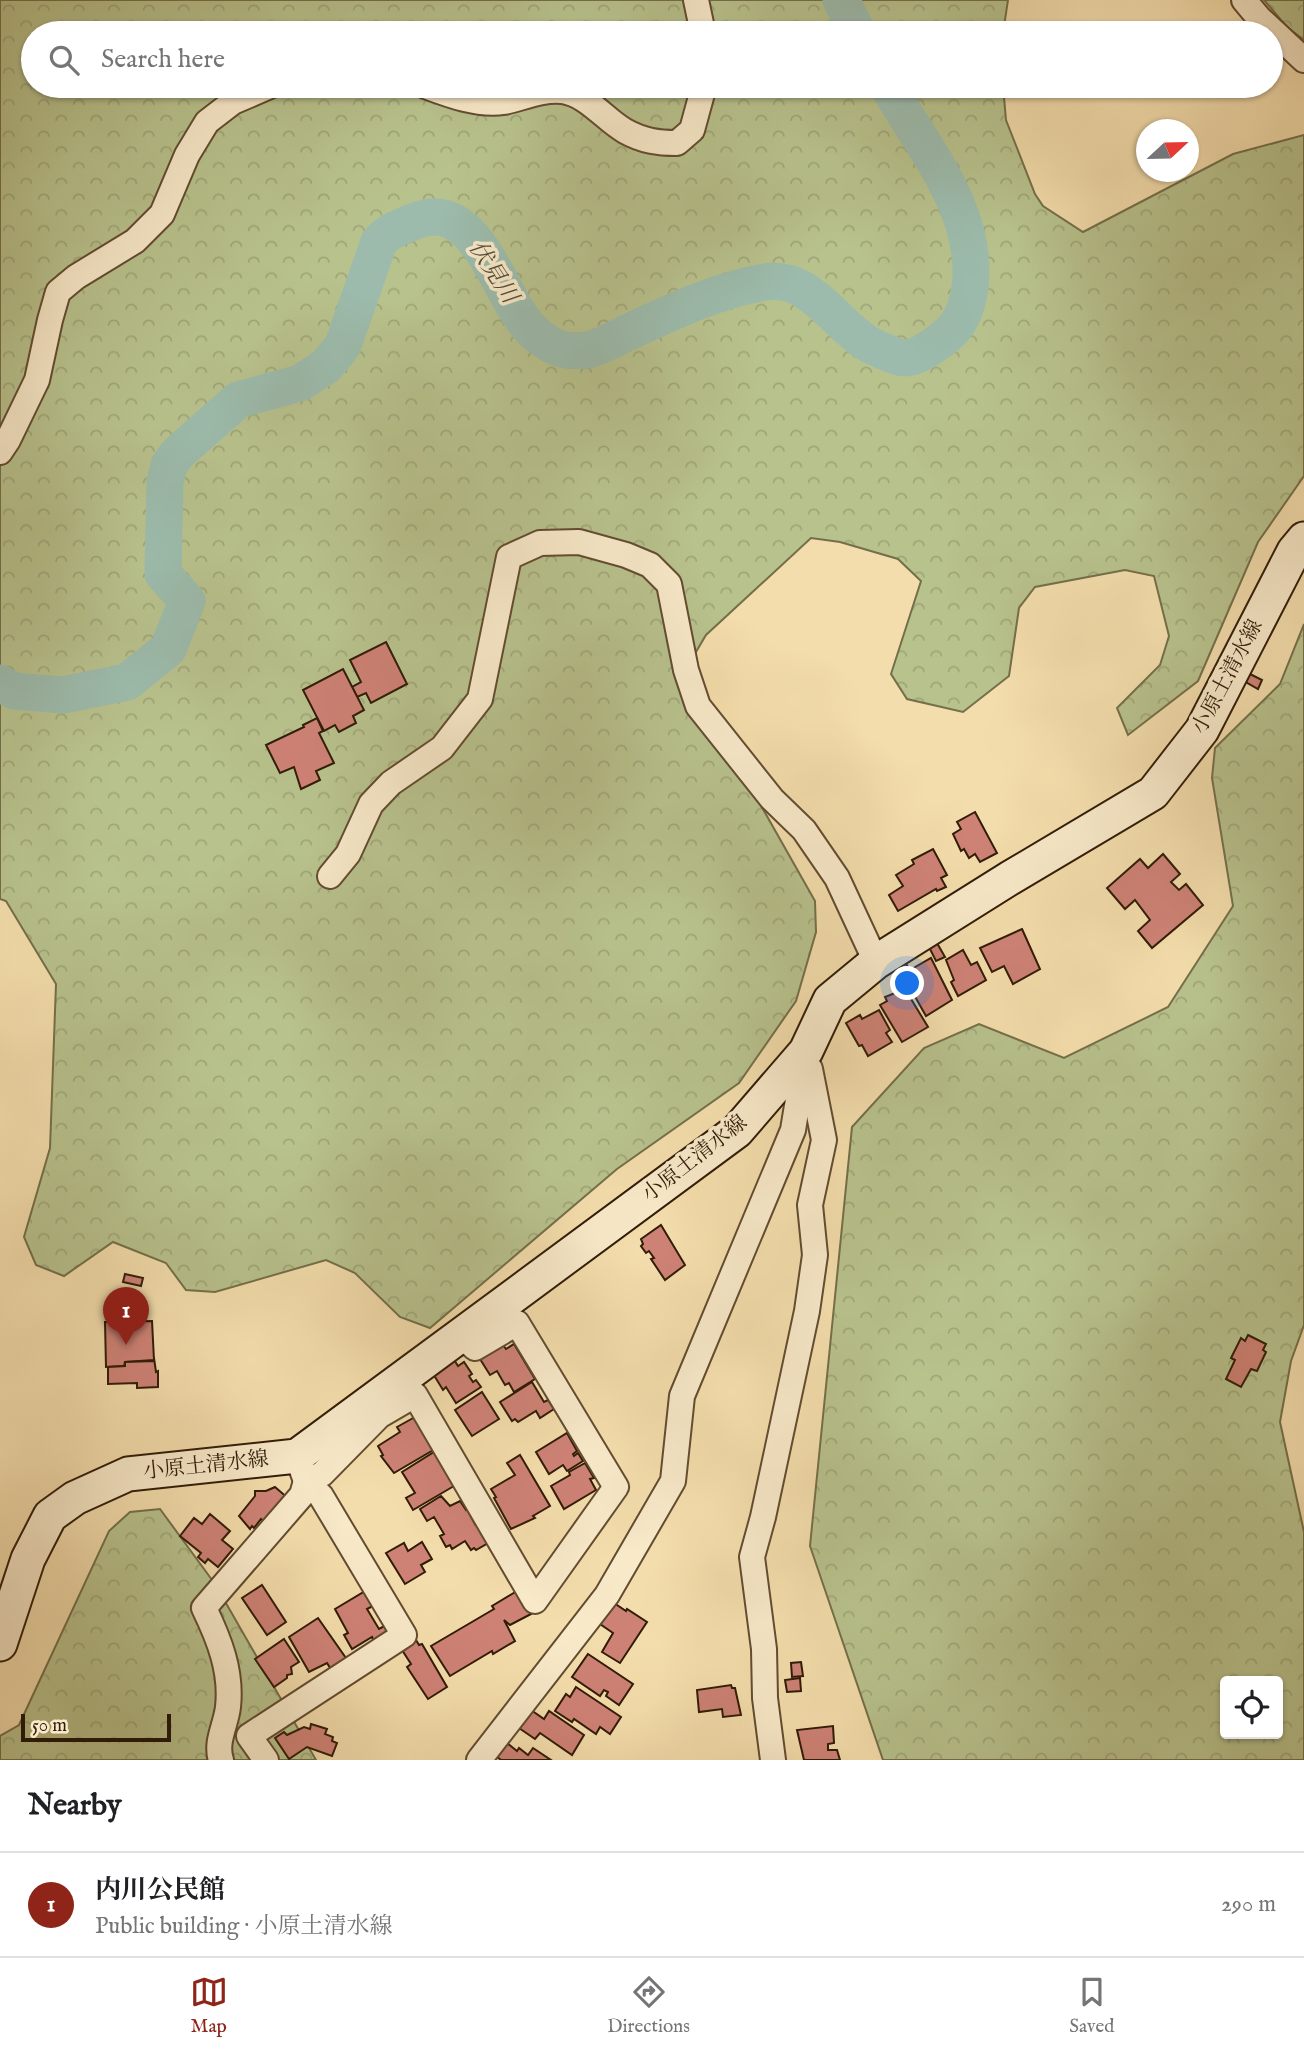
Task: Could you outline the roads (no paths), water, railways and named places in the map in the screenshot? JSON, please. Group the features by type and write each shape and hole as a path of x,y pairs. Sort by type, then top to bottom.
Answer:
{"main road":[{"name":"小原土清水線","path":"0,1644 28,1559 50,1516 75,1498 128,1474 301,1468 461,1335 737,1132 806,1051 830,1000 876,962 1153,793 1202,730 1294,551 1304,539"}],"street":[{"path":"696,0 700,21"},
{"path":"1244,0 1262,21"},
{"path":"1283,40 1304,60"},
{"path":"0,452 37,380 58,292 76,276 135,241 162,214 187,155 207,122 242,98"},
{"path":"468,98 482,102 505,102 516,98"},
{"path":"582,98 624,130 642,139 677,143 692,130 701,98"},
{"path":"330,876 352,847 371,804 391,783 442,748 480,699 509,557 540,543 579,542 626,555 650,565 669,584 685,670 698,706 772,799 804,830 837,878 876,962"},
{"path":"479,1760 607,1595 673,1481 682,1396 793,1130 806,1051"},
{"path":"773,1760 765,1698 764,1649 752,1557 807,1311 815,1255 810,1205 824,1140 806,1051"},
{"path":"301,1468 321,1474 379,1416 415,1395 535,1601 616,1488 517,1322 475,1348 461,1335"},
{"path":"220,1760 217,1750 228,1707 228,1675 219,1638 204,1608 302,1495 301,1468"},
{"path":"266,1760 249,1736 404,1635 321,1496 301,1468"}],"waterway":[{"name":"伏見川","path":"841,0 852,21"},
{"name":"伏見川","path":"0,683 14,691 63,695 127,682 168,649 187,601 163,574 165,482 169,465 178,453 238,400 300,383 326,366 343,345 379,242 391,232 415,221 436,217 454,222 469,234 483,251 527,325 542,339 564,350 593,349 713,296 765,282 781,282 809,293 857,336 870,345 899,357 909,358 932,347 948,335 962,317 970,287 970,259 966,232 957,206 932,157 895,98"}],"place":[{"name":"内川公民館","path":"126,1345"}]}
